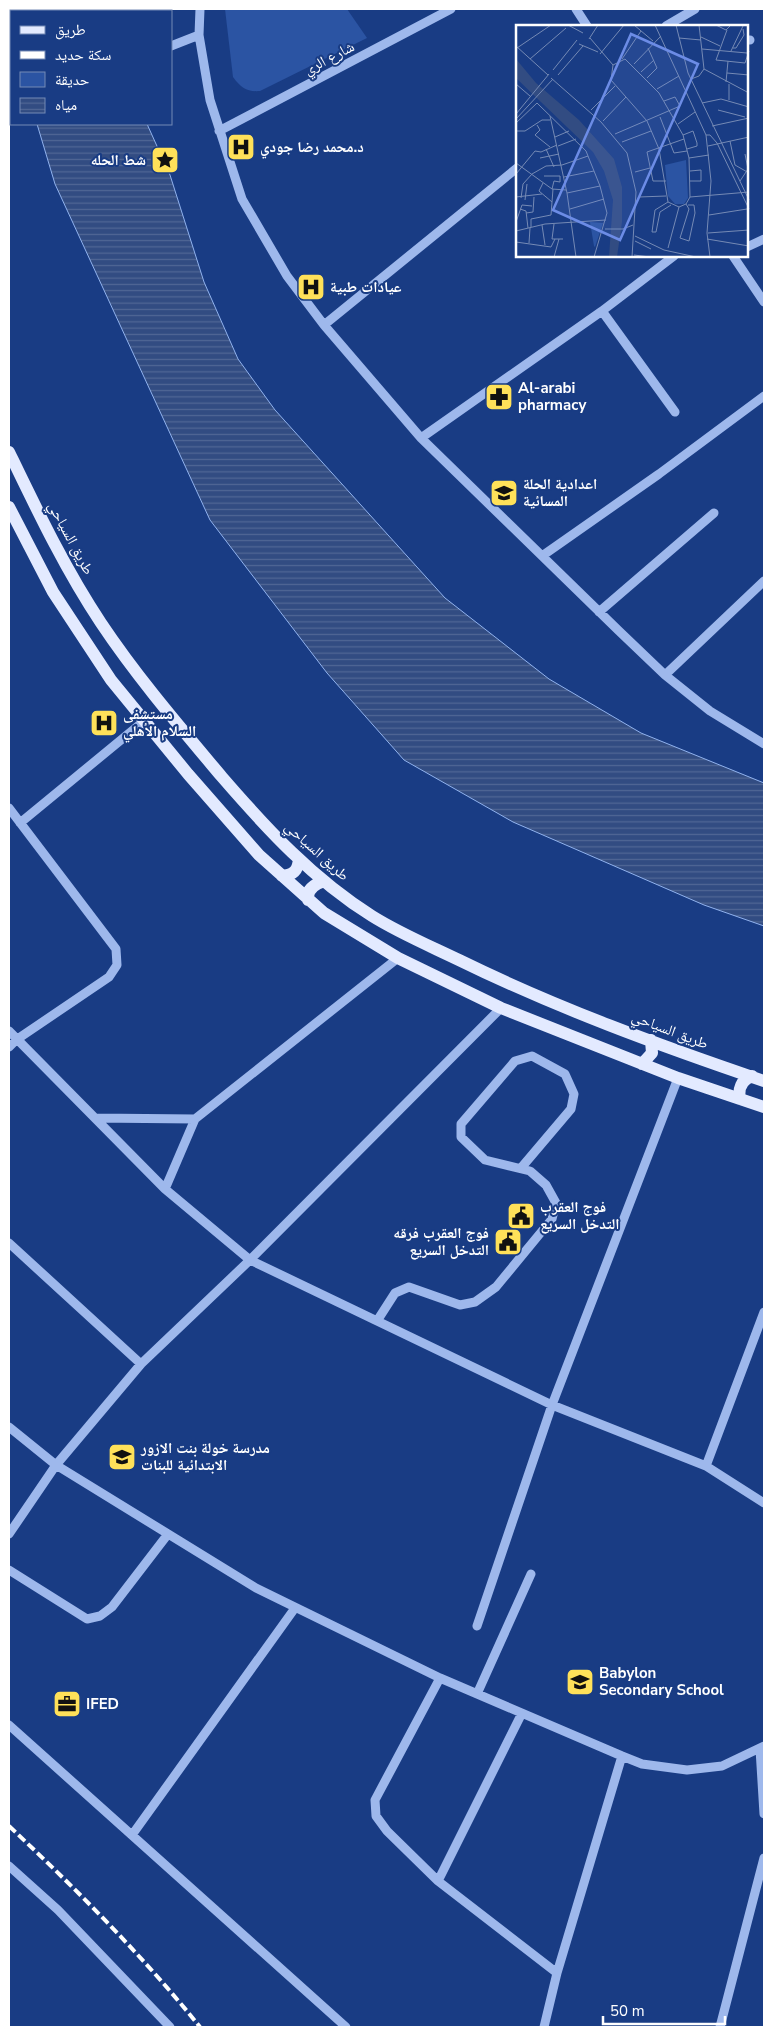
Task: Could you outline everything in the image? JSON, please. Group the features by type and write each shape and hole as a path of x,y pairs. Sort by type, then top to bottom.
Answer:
{"main road":[{"name":"طريق السياحي","path":"9,452 74,580 126,658 163,706 242,800 299,859 324,881 373,916 510,985 651,1040 764,1081"},
{"path":"9,507 53,592 81,637 144,721 259,855 308,900 360,937 398,958 501,1008 678,1078 764,1107"},
{"path":"282,876 292,874 297,870 299,859"},
{"path":"308,900 310,890 324,881"},
{"path":"642,1064 652,1053 651,1040"},
{"path":"740,1099 740,1087 743,1082 752,1076"}],"street":[{"path":"200,9 199,35 210,100 242,199 287,276 324,325 421,438 599,612 665,674 710,711 764,744"},
{"name":"شارع الري","path":"219,131 451,9"},
{"path":"576,9 586,25"},
{"path":"668,25 695,9"},
{"path":"172,46 199,35"},
{"path":"324,325 516,169"},
{"path":"748,247 764,239"},
{"path":"421,438 602,310 671,258"},
{"path":"734,258 764,302"},
{"path":"602,310 676,412"},
{"path":"542,556 659,474 764,396"},
{"path":"599,612 714,513"},
{"path":"665,674 764,581"},
{"path":"20,823 144,721"},
{"path":"9,808 116,949 117,965 109,978 16,1040 9,1047"},
{"path":"165,1189 195,1118 398,958"},
{"path":"9,1534 56,1465 141,1364 250,1260 501,1008"},
{"path":"9,1031 165,1189 250,1260 552,1405 706,1466 764,1503"},
{"path":"377,1321 395,1293 409,1287 460,1306 475,1302 496,1287 552,1219 556,1203 546,1185 530,1170 521,1168 485,1160 461,1137 461,1124 514,1061 532,1056 565,1074 574,1094 570,1109 521,1168"},
{"path":"477,1626 552,1405 678,1078"},
{"path":"95,1118 195,1118"},
{"path":"9,1243 141,1364"},
{"path":"706,1466 764,1312"},
{"path":"9,1427 56,1465 256,1588 440,1678 622,1756 642,1764 687,1770 722,1766 762,1748 764,1814"},
{"path":"9,1570 87,1619 100,1616 112,1608 168,1534"},
{"path":"477,1694 531,1574"},
{"path":"132,1835 295,1608"},
{"path":"440,1678 375,1800 376,1816 387,1831 438,1881 557,1973"},
{"path":"438,1881 522,1713"},
{"path":"9,1725 346,2027"},
{"path":"544,2027 557,1973 622,1756"},
{"path":"720,2027 764,1858"},
{"path":"9,1866 58,1910 170,2027"}],"green space":[{"path":"225,9 347,9 367,38 260,91 251,91 242,87 233,77"}],"water":[{"path":"9,9 98,10 10,10 10,37"},
{"path":"37,125 147,125 170,175 204,282 238,359 275,410 445,598 549,679 641,733 764,783 764,926 704,905 513,822 404,760 327,673 210,520 55,184"}],"railway":[{"path":"9,1826 108,1923 200,2027"}],"place":[{"name":"د.محمد رضا جودي","path":"241,147"},
{"name":"شط الحله","path":"165,160"},
{"name":"عيادات طبية","path":"311,287"},
{"name":"Al-arabi pharmacy","path":"499,397"},
{"name":"اعدادية الحلة المسائية","path":"504,493"},
{"name":"مستشفى السلام الأهلي","path":"104,723"},
{"name":"فوج العقرب التدخل السريع","path":"521,1216"},
{"name":"فوج العقرب فرقه التدخل السريع","path":"508,1242"},
{"name":"مدرسة خولة بنت الازور الابتدائية للبنات","path":"122,1457"},
{"name":"Babylon Secondary School","path":"580,1682"},
{"name":"IFED","path":"67,1704"}]}
